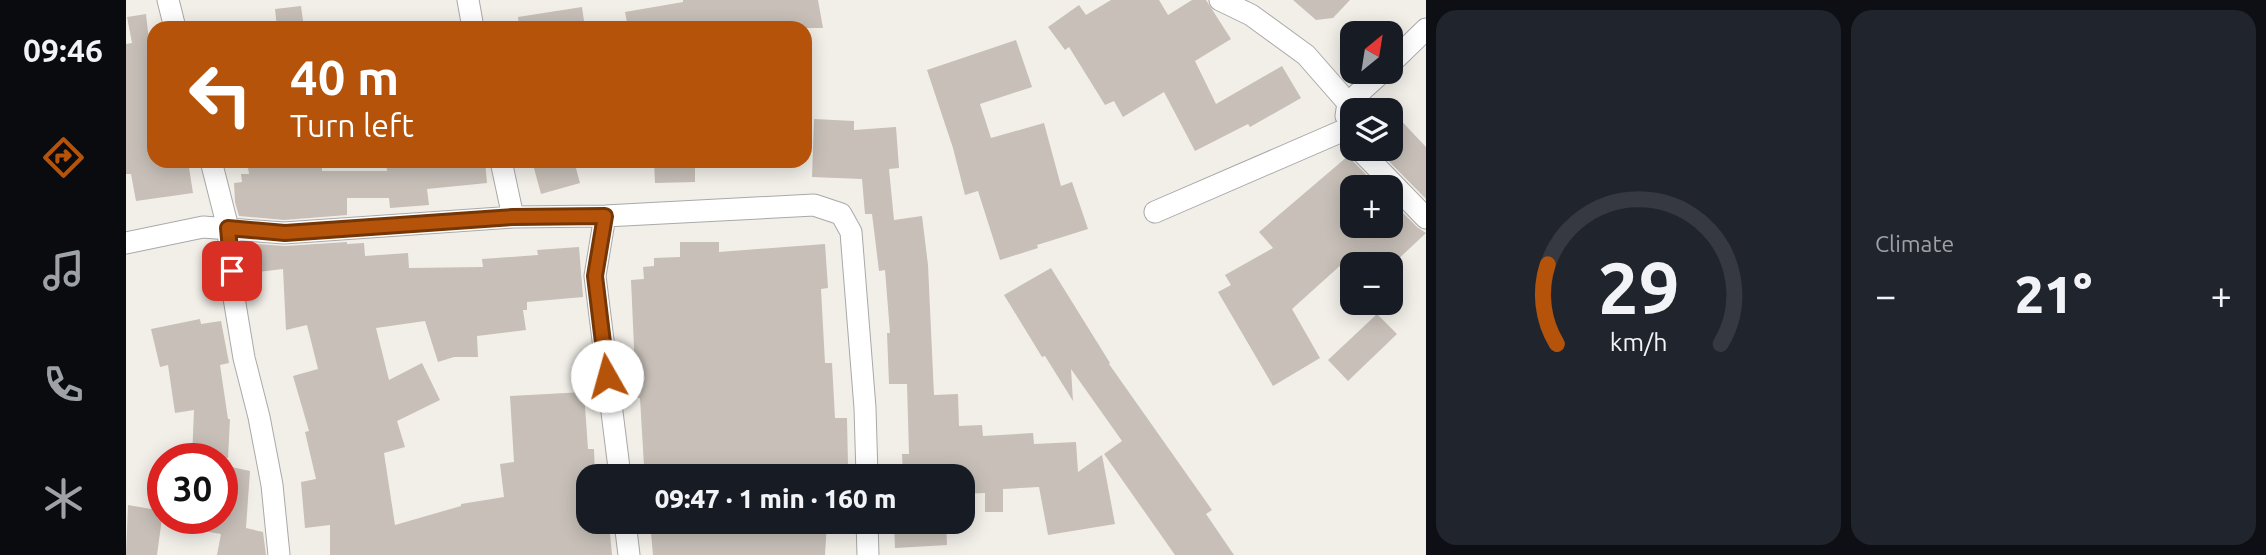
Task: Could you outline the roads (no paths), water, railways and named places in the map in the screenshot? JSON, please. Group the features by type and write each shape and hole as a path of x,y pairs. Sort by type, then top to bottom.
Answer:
{"street":[{"path":"168,0 173,21"},
{"path":"468,0 472,21"},
{"path":"1220,0 1251,15 1306,55 1344,98"},
{"path":"1404,50 1426,29"},
{"path":"1353,98 1369,84"},
{"path":"1155,212 1340,140"},
{"path":"1371,161 1426,218"},
{"path":"213,168 228,228 233,292 244,358 272,485 279,555"},
{"path":"502,168 513,217"},
{"path":"126,243 203,227 285,233 513,217 605,216 814,205 841,214 851,232 865,408 867,464"},
{"path":"605,216 595,276 618,464"},
{"path":"626,534 629,555"},
{"path":"867,534 868,555"}]}
